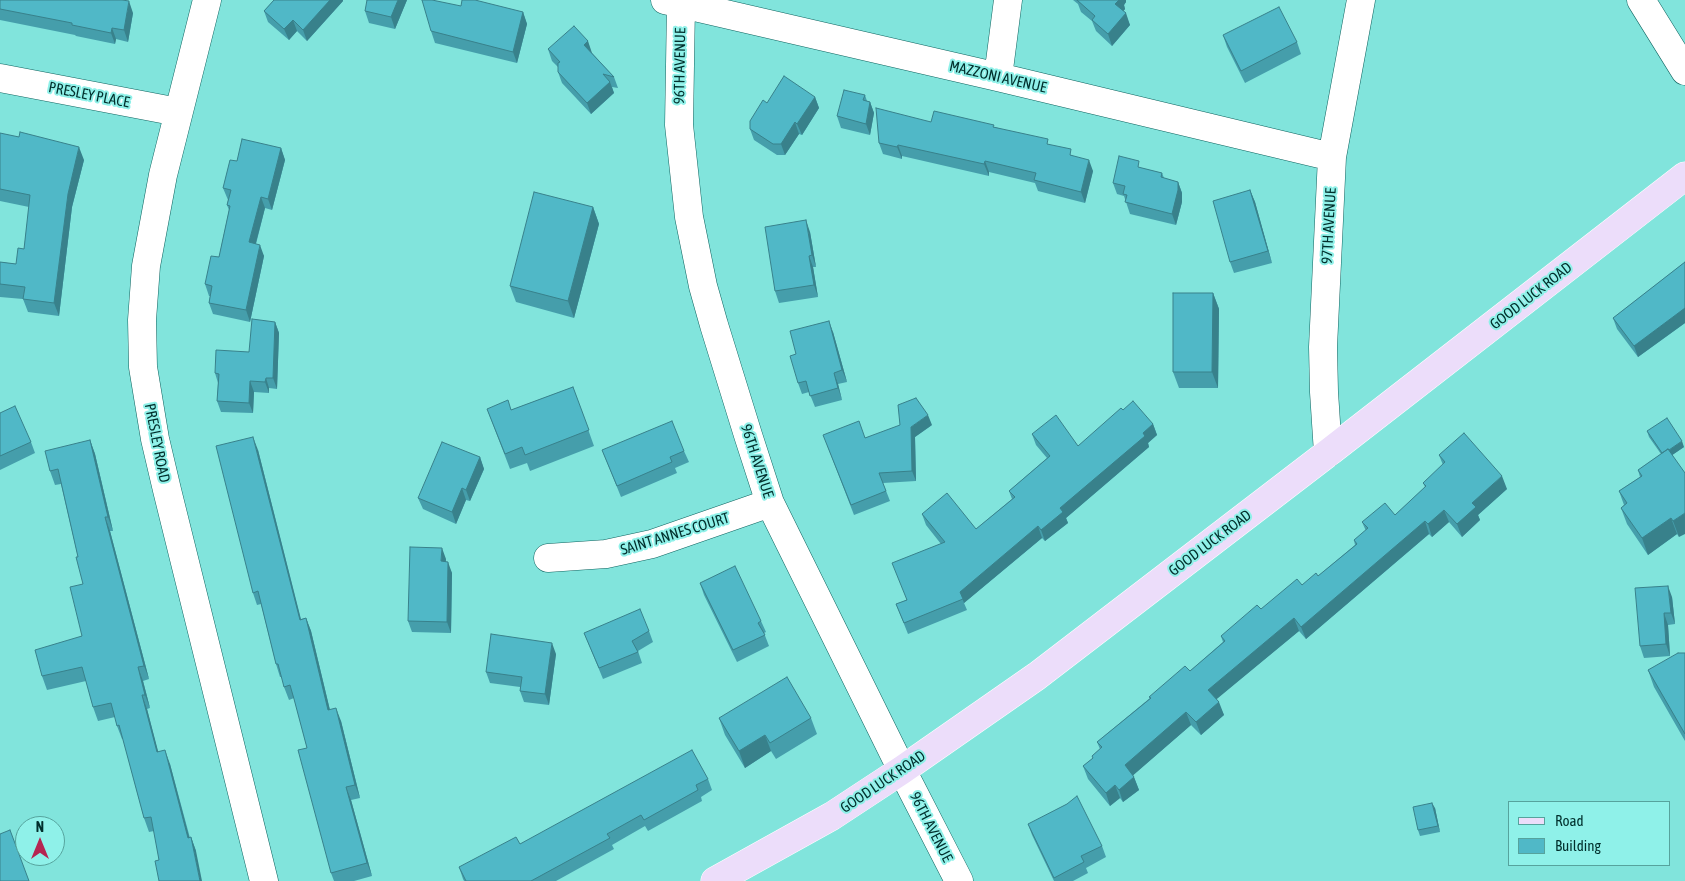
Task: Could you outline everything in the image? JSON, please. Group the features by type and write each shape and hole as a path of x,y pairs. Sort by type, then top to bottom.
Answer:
{"main road":[{"name":"GOOD LUCK ROAD","path":"715,881 832,816 1037,676 1328,454 1685,176"}],"street":[{"name":"PRESLEY ROAD","path":"207,0 163,175 146,266 142,320 143,367 155,439 167,490 264,881"},
{"path":"998,76 1008,0"},
{"name":"97TH AVENUE","path":"1328,454 1323,347 1332,157 1360,0"},
{"name":"MAZZONI AVENUE","path":"672,3 998,76 1332,157"},
{"name":"96TH AVENUE","path":"672,3 679,125 689,217 703,286 714,325 770,503 959,881"},
{"path":"1651,4 1685,71"},
{"name":"PRESLEY PLACE","path":"0,78 178,112"},
{"name":"SAINT ANNES COURT","path":"548,558 606,554 652,544 770,503"}],"building":[{"path":"0,0 129,1 124,30 112,28 111,33 72,25 72,23 0,9"},
{"path":"274,0 330,0 303,30 293,20 284,29 264,11"},
{"path":"367,0 398,0 391,17 365,11"},
{"path":"422,0 432,0 461,6 462,0 475,0 523,12 513,52 431,31"},
{"path":"1077,0 1119,0 1115,4 1126,13 1108,34 1092,20 1095,16"},
{"path":"1279,7 1297,42 1241,71 1223,35"},
{"path":"574,26 588,41 584,45 614,77 603,74 610,82 587,103 558,72 558,63 560,62 548,49"},
{"path":"784,76 815,97 797,124 795,122 781,144 773,144 750,129 750,121 763,100 767,103"},
{"path":"844,90 865,95 863,100 870,102 866,124 837,116"},
{"path":"876,108 931,122 934,111 1048,139 1047,144 1071,149 1070,155 1089,160 1081,192 1034,180 1036,173 985,161 984,164 898,145 897,147 879,143"},
{"path":"20,132 79,147 68,194 54,303 23,299 25,287 0,284 0,262 16,264 18,248 24,249 30,195 0,189 0,133 19,137"},
{"path":"242,139 281,148 268,199 261,197 249,242 260,245 246,310 209,303 212,286 205,284 211,256 219,257 230,206 227,205 231,190 223,188 230,160 237,161"},
{"path":"1119,156 1139,161 1138,167 1162,173 1161,177 1178,182 1172,214 1125,202 1127,195 1123,194 1125,186 1113,183"},
{"path":"1250,190 1268,251 1230,262 1213,201"},
{"path":"534,192 593,207 568,301 510,286"},
{"path":"806,220 812,255 809,256 814,285 775,291 765,227"},
{"path":"1685,262 1685,308 1634,346 1613,318"},
{"path":"1173,293 1213,293 1212,372 1173,372"},
{"path":"252,319 275,322 273,378 266,378 265,382 250,381 249,403 217,401 219,374 215,373 216,350 249,352"},
{"path":"829,321 842,370 834,373 838,388 810,396 806,381 798,383 790,356 796,354 790,331"},
{"path":"573,387 589,430 525,455 522,447 505,454 487,409 508,400 511,410"},
{"path":"916,398 928,415 911,427 912,471 879,473 886,491 851,505 823,435 859,421 865,438 900,425 898,405"},
{"path":"1133,401 1153,424 1143,433 1145,436 1060,508 1063,512 1041,530 1038,526 960,592 963,599 904,623 896,604 907,600 892,563 945,542 922,514 947,493 976,529 1015,497 1009,491 1050,456 1032,434 1056,415 1078,446 1121,408 1123,410"},
{"path":"15,406 31,442 0,456 0,413"},
{"path":"1667,418 1682,441 1662,453 1647,431"},
{"path":"672,421 684,451 670,457 672,462 617,486 602,450"},
{"path":"1464,433 1502,476 1472,503 1476,507 1457,524 1444,510 1428,524 1425,521 1301,627 1294,618 1208,690 1219,702 1196,722 1186,712 1125,765 1134,777 1119,790 1115,785 1106,793 1083,766 1102,747 1097,742 1151,698 1149,697 1185,666 1190,671 1225,641 1221,636 1257,605 1261,609 1297,579 1302,585 1316,573 1318,576 1357,544 1354,540 1368,528 1362,522 1385,503 1395,515 1426,486 1423,483 1445,462 1439,455"},
{"path":"253,437 300,620 306,618 328,710 336,708 355,785 346,787 367,863 331,873 298,750 307,748 294,699 290,685 284,687 278,664 276,664 258,591 253,593 216,446"},
{"path":"90,440 108,517 105,517 144,666 138,667 145,695 142,695 157,752 165,750 188,838 191,837 200,881 159,881 155,861 159,860 151,817 144,818 119,725 117,726 111,703 93,707 82,667 42,676 35,650 82,636 70,587 83,584 76,557 78,557 58,469 50,471 45,451"},
{"path":"442,442 480,457 466,490 462,488 452,512 418,498"},
{"path":"1668,449 1685,473 1685,513 1673,521 1671,518 1642,538 1621,508 1627,503 1619,491 1642,476 1638,470"},
{"path":"410,547 442,548 441,561 448,562 447,622 408,621"},
{"path":"735,566 761,621 758,623 765,635 733,650 700,583"},
{"path":"1668,586 1671,613 1664,613 1666,644 1640,646 1635,588"},
{"path":"640,609 649,631 632,641 638,652 599,668 584,633"},
{"path":"491,634 552,643 545,694 520,691 522,677 486,672"},
{"path":"1678,653 1685,653 1685,734 1648,670"},
{"path":"787,677 811,718 770,743 765,735 739,751 719,718"},
{"path":"692,750 708,779 696,785 698,790 644,820 641,815 607,834 610,838 531,881 466,881 459,867 516,837 520,844"},
{"path":"1077,796 1102,846 1081,856 1084,862 1054,878 1028,824 1067,804"},
{"path":"1432,803 1438,826 1418,830 1413,807"},
{"path":"10,830 15,843 15,866 23,866 29,881 0,881 0,834"}]}
